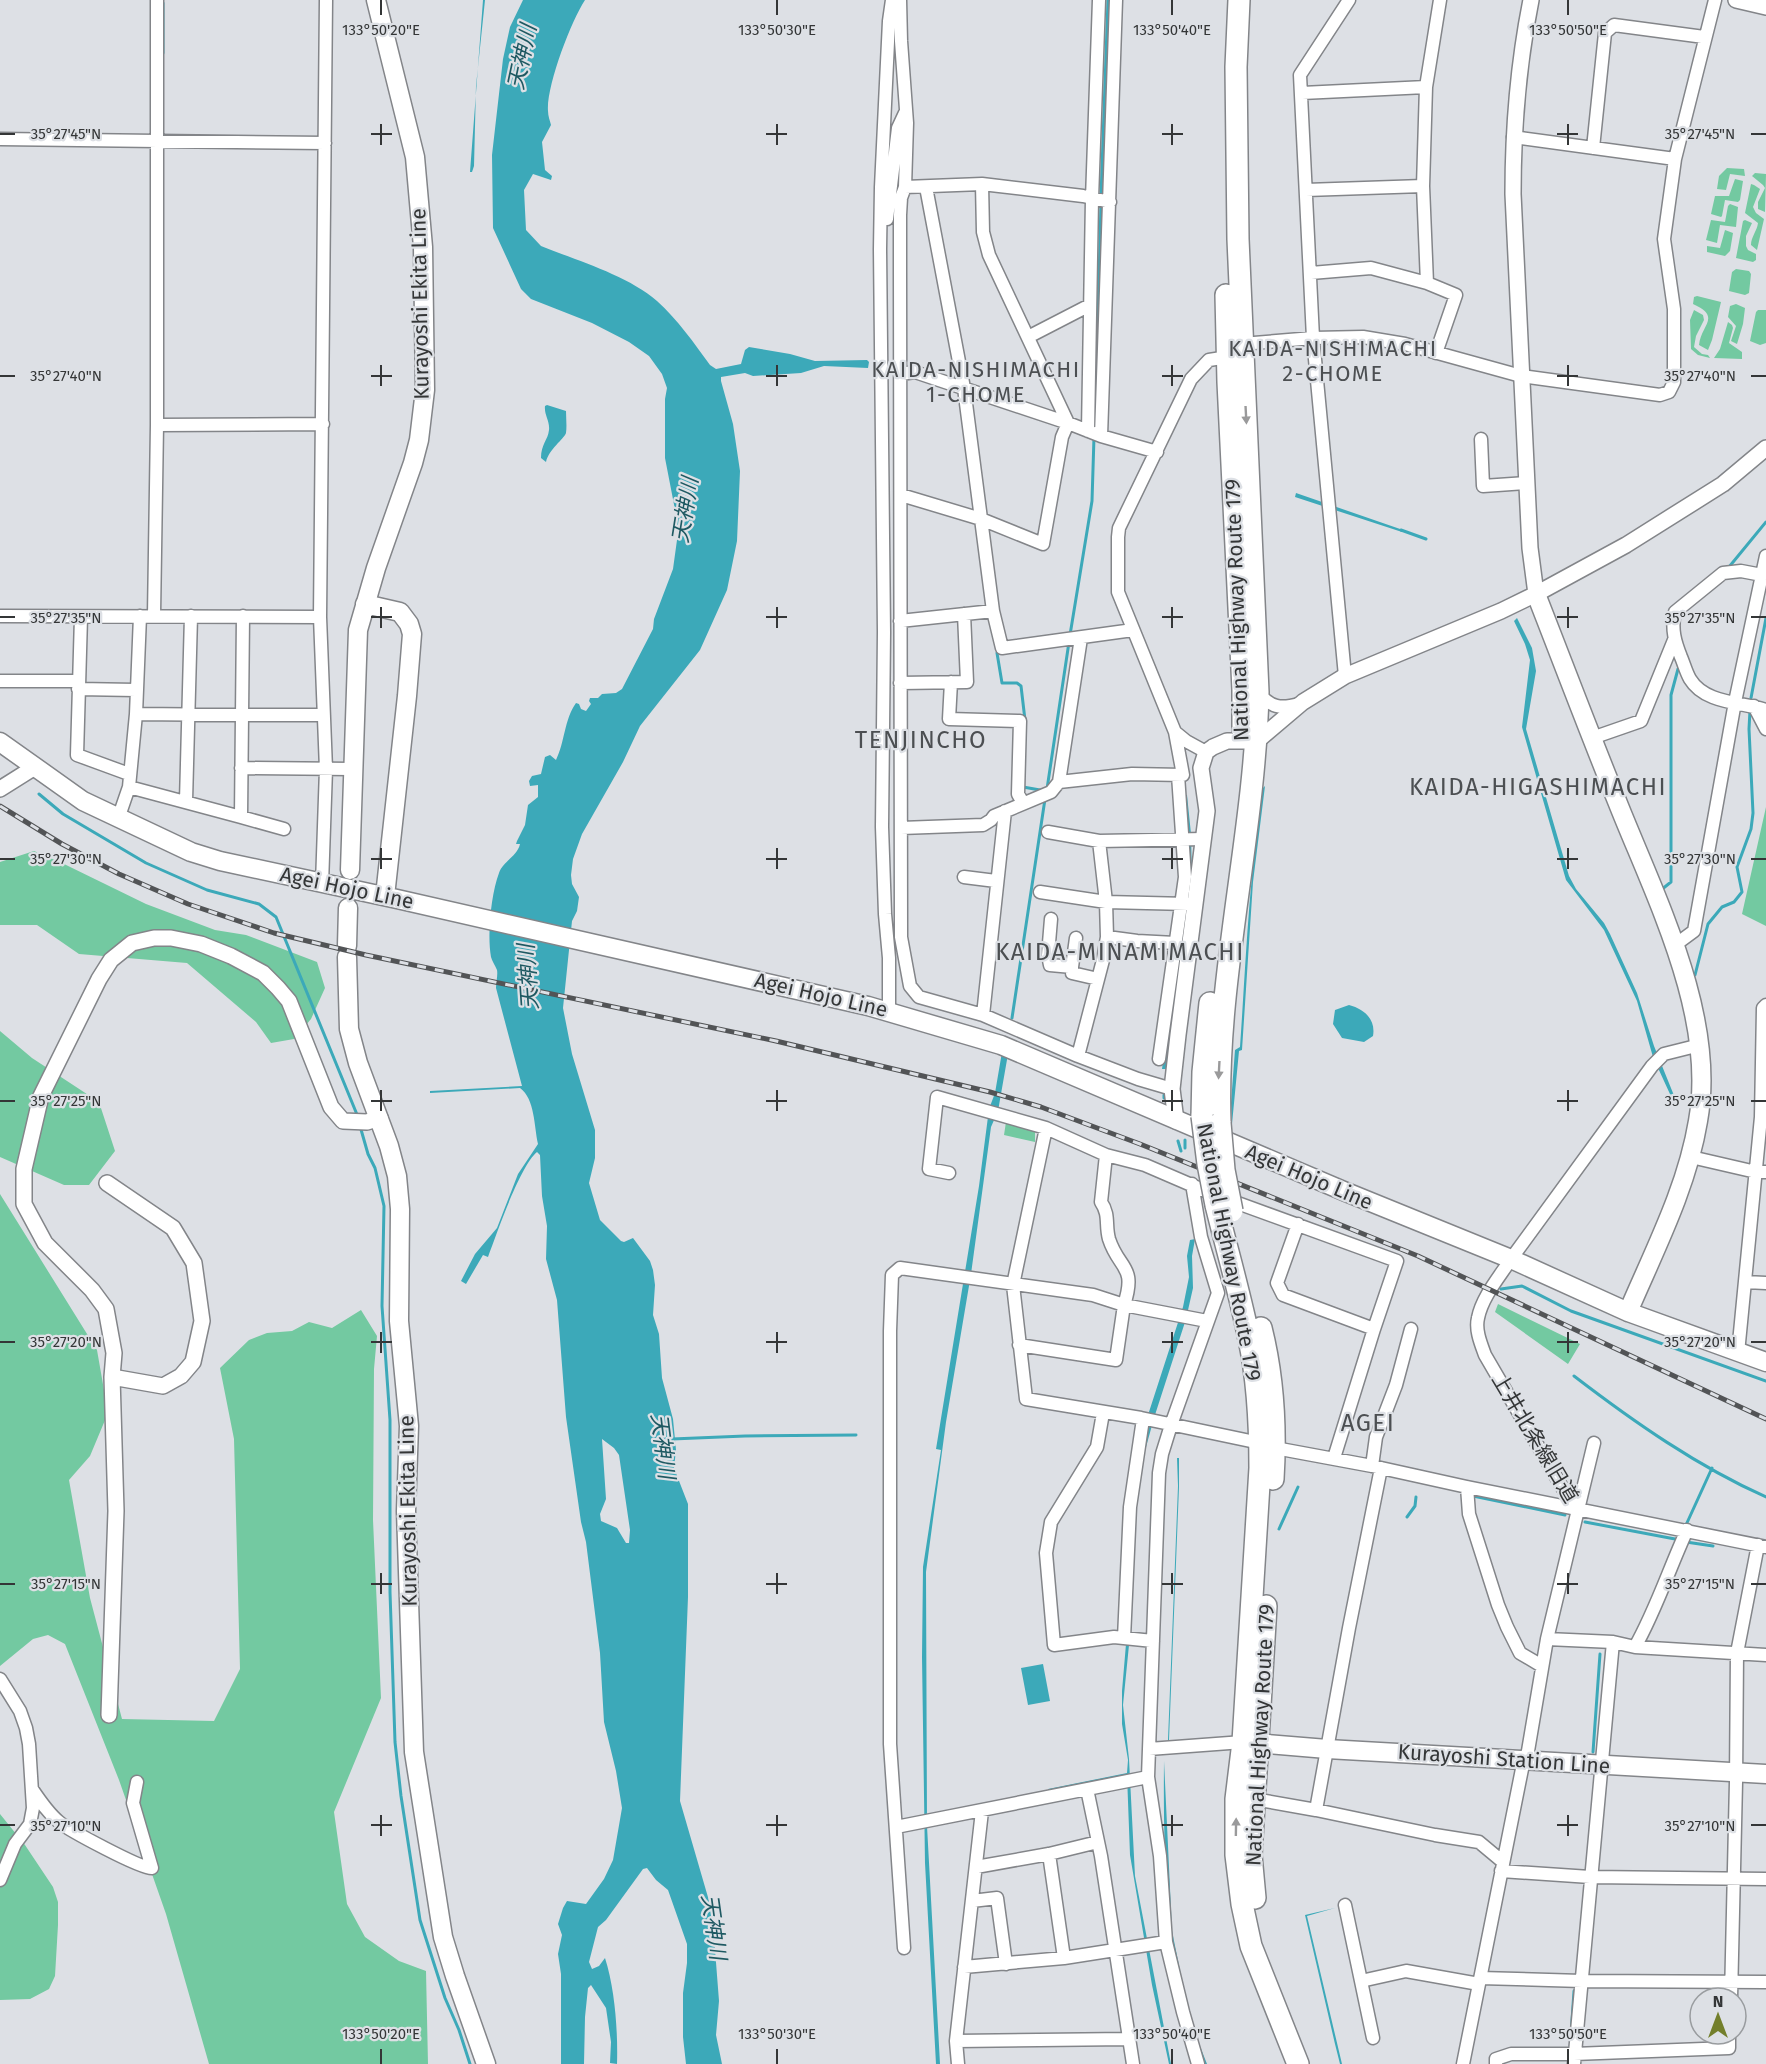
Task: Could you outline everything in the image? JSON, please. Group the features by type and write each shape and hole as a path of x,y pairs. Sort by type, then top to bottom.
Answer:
{"highway":[{"name":"National Highway Route 179","path":"1226,0 1222,155 1258,692 1250,741 1218,1077 1211,1120 1224,1170 1224,1208 1264,1340 1269,1377 1250,1743 1254,1799 1251,1855 1256,1908 1276,1977 1311,2064"},
{"name":"National Highway Route 179","path":"1239,0 1236,67 1235,352 1244,690 1250,741"},
{"name":"National Highway Route 179","path":"1250,1743 1236,1799 1236,1855 1242,1904 1251,1946 1298,2064"}],"main road":[{"name":"Kurayoshi Ekita Line","path":"350,870 358,630 375,568 413,463 419,440 425,390 423,247 415,158 376,0"},
{"path":"1536,594 1675,945 1700,1045 1702,1089 1699,1120 1691,1156 1628,1312"},
{"path":"365,604 400,612 409,624 411,634 391,897"},
{"name":"Agei Hojo Line","path":"0,742 83,801 191,852 220,861 391,897 868,1006 1001,1045 1346,1192 1511,1259 1628,1312 1766,1362"},
{"name":"Kurayoshi Ekita Line","path":"348,908 349,1029 358,1063 380,1118 397,1176 400,1209 399,1321 409,1426 406,1510 414,1752 443,1937 454,1976 486,2064"},
{"name":"Kurayoshi Station Line","path":"1250,1743 1766,1774"}],"street":[{"path":"154,615 157,425 157,0"},
{"path":"322,884 326,769 320,616 326,0"},
{"path":"889,1011 890,957 885,914 882,827 884,632 880,249 882,164 892,0"},
{"path":"900,0 906,111 905,187 901,198 900,215 901,937 910,986 919,997 983,1015 1078,1056 1138,1079 1172,1089"},
{"path":"1088,431 1092,199 1100,0"},
{"path":"1101,436 1116,0"},
{"path":"1345,676 1313,338 1300,75 1349,0"},
{"path":"1427,283 1423,186 1426,87 1440,0"},
{"path":"1531,0 1518,78 1513,136 1513,194 1530,548 1536,594"},
{"path":"1059,782 1132,774 1183,775 1175,732 1118,592 1118,537 1119,528 1191,379 1209,360 1254,343 1313,338 1363,338 1384,340 1521,376 1660,395 1669,392 1674,382 1674,309 1664,239 1675,159 1715,0"},
{"path":"1736,0 1761,4"},
{"path":"1593,148 1605,33 1614,25 1704,37"},
{"path":"1302,93 1426,87"},
{"path":"880,249 884,245 898,128 906,111"},
{"path":"1513,136 1675,159"},
{"path":"0,139 325,143"},
{"path":"905,187 982,184 1083,196 1110,202"},
{"path":"901,495 981,519 1043,544 1062,437 1068,423 989,255 983,232 982,184"},
{"path":"1306,190 1423,186"},
{"path":"926,187 963,388 993,611 1002,648 1133,630"},
{"path":"1311,273 1371,268 1427,283 1456,295 1436,353"},
{"path":"1028,337 1090,305"},
{"path":"901,374 915,372 1101,436 1156,452"},
{"path":"157,425 323,424"},
{"path":"1481,439 1483,486 1527,483"},
{"path":"1159,1059 1175,943 1189,904 1204,839 1207,811 1201,768 1206,752 1227,741 1250,741 1303,702 1345,676 1501,612 1536,594 1626,545 1723,484 1766,448"},
{"path":"1675,945 1694,931 1735,702 1766,556"},
{"path":"1762,575 1741,571 1723,573 1675,612 1672,622 1674,640 1691,681 1718,700 1760,708 1766,729"},
{"path":"900,621 993,611"},
{"path":"900,683 967,682 964,614"},
{"path":"0,616 320,616"},
{"path":"118,819 129,781 136,714 140,616"},
{"path":"186,801 191,616"},
{"path":"241,817 243,616"},
{"path":"81,617 77,755 129,781 186,801 284,829"},
{"path":"901,828 983,825 994,816 1023,802 1052,792 1059,782 1080,638"},
{"path":"1592,738 1641,721 1674,640"},
{"path":"0,681 136,690"},
{"path":"951,682 949,719 1020,721 1018,794 1023,802"},
{"path":"1258,692 1269,704 1277,707 1285,708 1303,702"},
{"path":"136,714 324,715"},
{"path":"1175,732 1206,752"},
{"path":"0,789 35,767"},
{"path":"242,768 352,769"},
{"path":"1176,1120 1172,1089 1189,904 1178,775"},
{"path":"983,1015 1005,811"},
{"path":"1048,832 1099,841 1204,839"},
{"path":"1078,1056 1107,937 1106,902 1099,841"},
{"path":"963,877 996,881"},
{"path":"1040,892 1106,902 1189,904"},
{"path":"1051,919 1048,955 1050,965 1072,968"},
{"path":"1107,937 1175,943"},
{"path":"109,1715 116,1510 112,1377 114,1353 106,1309 92,1290 45,1243 24,1204 24,1169 41,1096 99,979 111,960 132,943 154,938 171,938 201,944 231,956 263,973 289,1001 331,1107 344,1121 367,1122 380,1118"},
{"path":"1076,938 1072,973 1098,980"},
{"path":"1738,1353 1745,1282 1761,1172 1765,1064 1763,1008 1766,1005"},
{"name":"上井北条線旧道","path":"1700,1045 1664,1054 1652,1066 1511,1259 1491,1290 1477,1319 1479,1340 1485,1355 1563,1488 1578,1509 1762,1546"},
{"path":"949,1173 929,1169 937,1097 1046,1128 1106,1155 1145,1165 1210,1193 1397,1261 1334,1458"},
{"path":"1046,1128 1013,1285 1026,1399 1143,1419 1578,1509"},
{"path":"1019,1345 1116,1360 1127,1295 1128,1273 1109,1238 1106,1210 1101,1202 1106,1155"},
{"path":"1691,1156 1761,1172"},
{"path":"107,1184 173,1228 194,1263 202,1321 193,1362 181,1376 163,1386 112,1377"},
{"path":"1192,1184 1201,1237 1218,1293 1171,1425 1159,1473 1148,1777 1160,1856 1166,1942 1198,2064"},
{"path":"1298,1224 1277,1283 1284,1295 1374,1329"},
{"path":"904,1948 890,1744 892,1275 900,1268 1093,1295 1124,1305 1207,1321"},
{"path":"1745,1282 1766,1283"},
{"path":"1316,1810 1377,1467 1376,1437 1396,1385 1412,1329"},
{"path":"1103,1413 1097,1447 1051,1522 1046,1553 1054,1645 1114,1637 1153,1641"},
{"path":"1124,1638 1130,1507 1143,1419"},
{"path":"1463,2064 1522,1769 1526,1759 1547,1639 1594,1443"},
{"path":"1467,1487 1468,1514 1507,1627 1520,1653 1542,1666"},
{"path":"1635,1647 1650,1620 1671,1564 1687,1530"},
{"path":"1731,1986 1737,1653 1762,1546"},
{"path":"1547,1639 1613,1642 1635,1647 1766,1656"},
{"path":"1574,2059 1613,1642"},
{"path":"0,1679 20,1711 26,1728 30,1744 33,1808 30,1824 15,1844 0,1880"},
{"path":"1149,1749 1250,1743"},
{"path":"896,1827 1148,1777"},
{"path":"32,1789 45,1808 59,1822 140,1865 152,1868 133,1803 137,1782"},
{"path":"1087,1790 1116,1949 1132,2064"},
{"path":"1254,1799 1479,1842 1502,1866 1590,1877 1766,1879"},
{"path":"958,2064 956,2041 982,1811"},
{"path":"976,1867 1049,1854 1098,1842"},
{"path":"1049,1854 1064,1958"},
{"path":"972,1901 997,1898 1006,1964"},
{"path":"1345,1905 1373,2038"},
{"path":"964,1967 1064,1958 1166,1942"},
{"path":"1361,1981 1406,1971 1480,1981 1766,1982"},
{"path":"956,2041 1128,2039"},
{"path":"1496,2064 1496,2059 1511,2054 1574,2059 1729,2048 1729,2046"}],"green space":[{"path":"1727,168 1744,169 1745,176 1730,174 1726,190 1717,189 1719,176"},
{"path":"1755,173 1766,174 1765,212 1758,209 1758,202 1765,188 1752,176"},
{"path":"1735,179 1743,181 1740,200 1738,202 1725,200 1721,217 1711,214 1715,196 1729,196"},
{"path":"1751,184 1760,189 1753,207 1756,213 1764,219 1757,250 1751,245 1758,223 1745,213"},
{"path":"1730,204 1738,207 1736,227 1720,225 1717,243 1706,240 1711,220 1725,222"},
{"path":"1745,220 1752,223 1746,236 1746,246 1748,250 1756,254 1756,260 1753,262 1736,258"},
{"path":"1725,230 1733,233 1730,251 1725,256 1707,252 1707,246 1720,248"},
{"path":"1736,269 1749,271 1751,274 1749,293 1745,295 1729,291 1732,272"},
{"path":"1694,297 1721,302 1708,350 1699,345 1708,317 1702,309 1693,304"},
{"path":"1736,304 1745,308 1737,344 1731,341 1736,326 1728,317 1730,306"},
{"path":"1694,310 1703,315 1704,320 1696,336 1694,347 1710,358 1698,355 1691,349 1690,320"},
{"path":"1758,310 1766,310 1766,343 1760,345 1750,341"},
{"path":"1728,322 1733,328 1729,343 1742,352 1742,359 1714,358 1720,349"},
{"path":"1766,807 1766,926 1742,914"},
{"path":"34,851 146,904 215,930 246,935 317,962 325,988 311,1019 294,1039 271,1043 256,1022 187,963 79,954 37,925 0,925 0,862"},
{"path":"0,1031 32,1058 99,1102 115,1151 89,1185 64,1185 0,1157"},
{"path":"1006,1122 1035,1129 1035,1142 1004,1135"},
{"path":"0,1194 97,1350 108,1413 90,1456 69,1480 90,1598 122,1719 214,1721 240,1669 234,1439 220,1368 249,1340 267,1333 292,1331 309,1322 332,1328 361,1310 377,1336 374,1369 373,1520 381,1698 334,1812 347,1904 365,1937 399,1961 426,1971 428,2064 209,2064 166,1914 119,1780 65,1644 48,1635 33,1639 0,1666"},
{"path":"1498,1304 1580,1344 1568,1364 1495,1312"},
{"path":"0,1814 25,1845 53,1887 58,1902 55,1976 49,1989 30,1999 0,2000"}],"water":[{"path":"483,0 485,0 478,69"},
{"name":"天神川","path":"523,0 585,0 567,38 555,71 548,100 551,125 542,142 545,170 552,176 551,180 533,174 524,190 526,230 541,246 602,269 645,292 672,316 710,365 716,369 741,364 745,350 749,347 815,361 867,360 869,362 868,368 824,366 801,373 753,376 745,373 721,377 733,424 740,471 737,541 727,590 700,650 640,726 623,762 582,834 573,859 571,875 572,884 579,897 577,911 572,921 563,1008 572,1054 595,1130 595,1158 589,1183 600,1220 621,1241 633,1238 650,1261 653,1270 655,1285 653,1315 659,1334 662,1378 673,1419 676,1450 674,1468 688,1504 688,1597 680,1801 712,1911 719,2001 716,2035 722,2064 686,2064 683,2037 683,1993 687,1944 668,1890 647,1868 643,1869 606,1920 598,1927 589,1962 592,1969 599,1966 605,1958 615,2011 617,2064 610,2063 611,2042 606,2008 591,1985 588,1988 585,2017 584,2064 561,2064 561,1974 558,1954 562,1935 558,1924 567,1901 586,1904 604,1879 613,1860 622,1808 604,1722 600,1653 586,1542 566,1417 557,1300 546,1259 547,1226 542,1196 540,1155 537,1152 523,1171 488,1257 483,1255 466,1284 461,1281 475,1254 497,1228 518,1174 538,1144 533,1113 529,1099 520,1088 430,1093 430,1091 522,1086 496,988 497,970 491,957 490,926 496,882 501,869 520,844 516,844 525,825 528,805 538,797 538,785 530,786 529,781 532,776 541,774 545,757 550,755 556,760 569,717 576,703 586,711 591,704 590,698 616,693 622,689 653,629 654,619 673,569 677,540 677,520 665,458 667,388 662,374 649,356 629,342 592,323 531,299 521,289 493,228 492,155 503,59 510,27","holes":["602,1439 619,1455 630,1530 629,1543 626,1543 617,1528 601,1521 600,1514 606,1499"]},
{"path":"476,96 474,166 470,172"},
{"path":"547,405 566,411 566,433 550,453 546,462 541,458 549,430 545,409"},
{"path":"1296,493 1403,530 1402,532 1295,497"},
{"path":"1517,618 1532,648 1536,671 1526,729 1569,876 1610,934 1637,993 1654,1046 1675,1098 1675,1105 1653,1057 1637,1001 1604,930 1566,880 1522,727 1530,660 1514,621"},
{"path":"1265,786 1253,882 1242,1050 1239,1051 1232,1124 1231,1103 1235,1050 1240,1047 1251,885 1258,820"},
{"path":"1183,795 1187,795 1192,879 1168,1069 1162,1069 1177,961"},
{"path":"1349,1005 1360,1009 1371,1020 1373,1036 1364,1042 1342,1038 1333,1024 1335,1010"},
{"path":"1002,1052 1008,1054 998,1111 991,1127 971,1274 946,1422 926,1572 927,1826 940,2064 936,2064 925,1863 923,1567 941,1450 936,1449 979,1186 989,1109 995,1093"},
{"path":"1195,1239 1192,1256 1193,1288 1186,1319 1143,1458 1135,1509 1130,1635 1123,1705 1129,1759 1135,1876 1171,2064 1169,2064 1152,1985 1130,1855 1127,1775 1048,1791 1048,1789 1127,1773 1128,1760 1122,1724 1122,1691 1133,1507 1148,1415 1183,1307 1189,1277 1187,1256 1190,1240"},
{"path":"1177,1458 1179,1458 1179,1487 1168,1740 1178,1486"},
{"path":"1043,1664 1050,1701 1028,1705 1021,1668"},
{"path":"1164,1761 1172,1930 1164,1838"},
{"path":"1335,1908 1307,1916 1342,2064 1340,2064 1335,2044 1305,1915"},
{"path":"1172,1932 1185,1995 1196,2036 1207,2064 1205,2064 1192,2028 1182,1991"}],"waterway":[{"path":"1101,196 1108,0"},
{"path":"163,3 163,53"},
{"path":"1095,430 1101,203"},
{"path":"1070,635 1092,501 1094,437"},
{"path":"1729,567 1766,522"},
{"path":"1401,530 1426,539"},
{"path":"1751,698 1766,618"},
{"path":"1047,789 1069,642"},
{"path":"997,653 1002,683 1017,683 1021,686 1025,720"},
{"path":"1661,890 1671,882 1671,695 1678,669"},
{"path":"1695,975 1708,924 1722,907 1734,902 1742,892 1737,867 1751,829 1753,813 1750,710"},
{"path":"1023,787 1040,790"},
{"path":"39,794 63,814 146,863 207,890 259,904 276,917 358,1117"},
{"path":"1012,1018 1045,799"},
{"path":"360,1126 368,1154 375,1168 384,1206 382,1306 390,1420 390,1592 395,1742 401,1796 420,1920 445,1998 470,2064"},
{"path":"1185,1140 1185,1148"},
{"path":"1178,1141 1181,1151"},
{"path":"1501,1289 1522,1286 1571,1311 1766,1381"},
{"path":"1574,1376 1667,1442 1740,1485 1766,1497"},
{"name":"天神川","path":"672,1439 856,1435"},
{"path":"1686,1525 1712,1468"},
{"path":"1279,1529 1298,1487"},
{"path":"1473,1496 1565,1515"},
{"path":"1407,1517 1415,1506 1416,1497"},
{"path":"1585,1522 1675,1539"},
{"path":"1686,1542 1713,1546"},
{"path":"1593,1752 1600,1654"},
{"path":"1571,2035 1574,1991"}],"railway":[{"path":"0,806 62,844 119,874 188,904 274,933 366,955 776,1041 990,1092 1041,1107 1140,1144 1418,1256 1766,1419"}],"district":[{"name":"KAIDA-NISHIMACHI 2-CHOME","path":"1333,360"},
{"name":"KAIDA-NISHIMACHI 1-CHOME","path":"976,382"},
{"name":"TENJINCHO","path":"921,740"},
{"name":"KAIDA-HIGASHIMACHI","path":"1538,787"},
{"name":"KAIDA-MINAMIMACHI","path":"1120,952"},
{"name":"AGEI","path":"1368,1423"}]}
